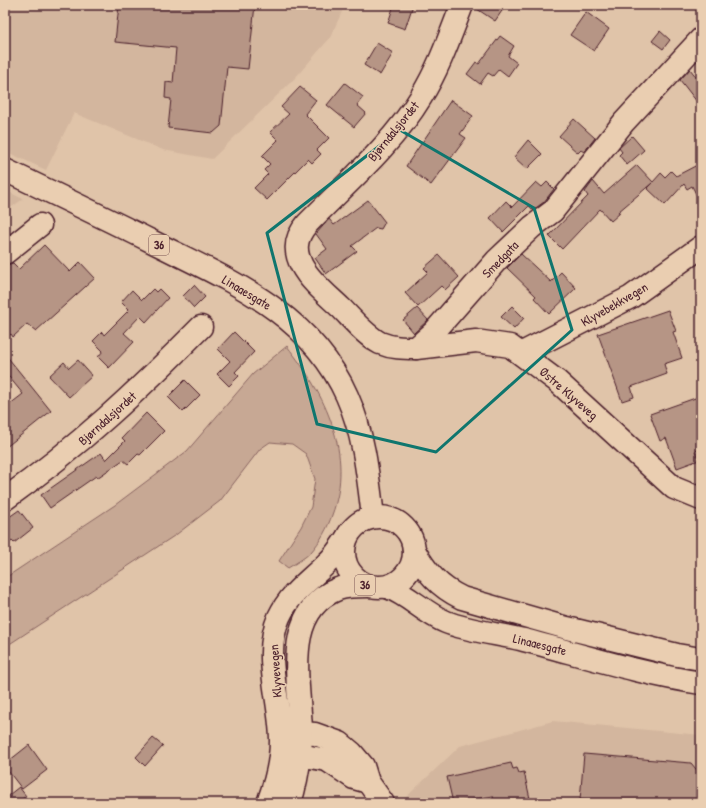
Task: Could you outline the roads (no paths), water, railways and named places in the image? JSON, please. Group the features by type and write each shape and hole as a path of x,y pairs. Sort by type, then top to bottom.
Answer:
{"main road":[{"name":"Bjørndalsjordet","path":"416,348 389,346 368,335 309,277 298,259 297,238 307,224 397,130 421,97 443,56 462,5"},
{"name":"Smedgata","path":"416,348 434,332 497,260 532,227 553,211 624,122 701,39"},
{"name":"Linaaesgate","path":"5,170 211,271 278,310 297,326 318,348 334,372 347,396 361,435 373,517 388,518 401,524 408,531 414,550 427,572 434,580 451,593 462,598 567,628 677,656 701,659"},
{"path":"5,253 40,225"},
{"name":"Klyvebekkvegen","path":"522,353 631,297 701,247"},
{"name":"Bjørndalsjordet","path":"5,499 48,468 104,422 201,327"},
{"name":"Østre Klyveveg","path":"416,348 476,341 510,346 522,353 557,381 674,488 701,499"},
{"path":"346,539 357,524 373,517"},
{"name":"Linaaesgate","path":"346,539 343,550 345,562 350,572 358,580 404,595 433,616 448,623 522,640 658,675 701,683"},
{"name":"Klyvevegen","path":"268,803 275,777 281,741 272,658 273,639 279,618 289,600 326,564 346,539"},
{"name":"36","path":"377,586 404,577 414,560 414,550"},
{"name":"Klyvevegen","path":"290,803 299,755 301,733 297,660 298,642 304,621 316,604 327,595 339,589 377,586"},
{"path":"281,741 301,733 315,734 340,743 352,753 363,766 368,782 383,803"},
{"path":"281,741 299,755 327,760 354,778 368,782"}]}
